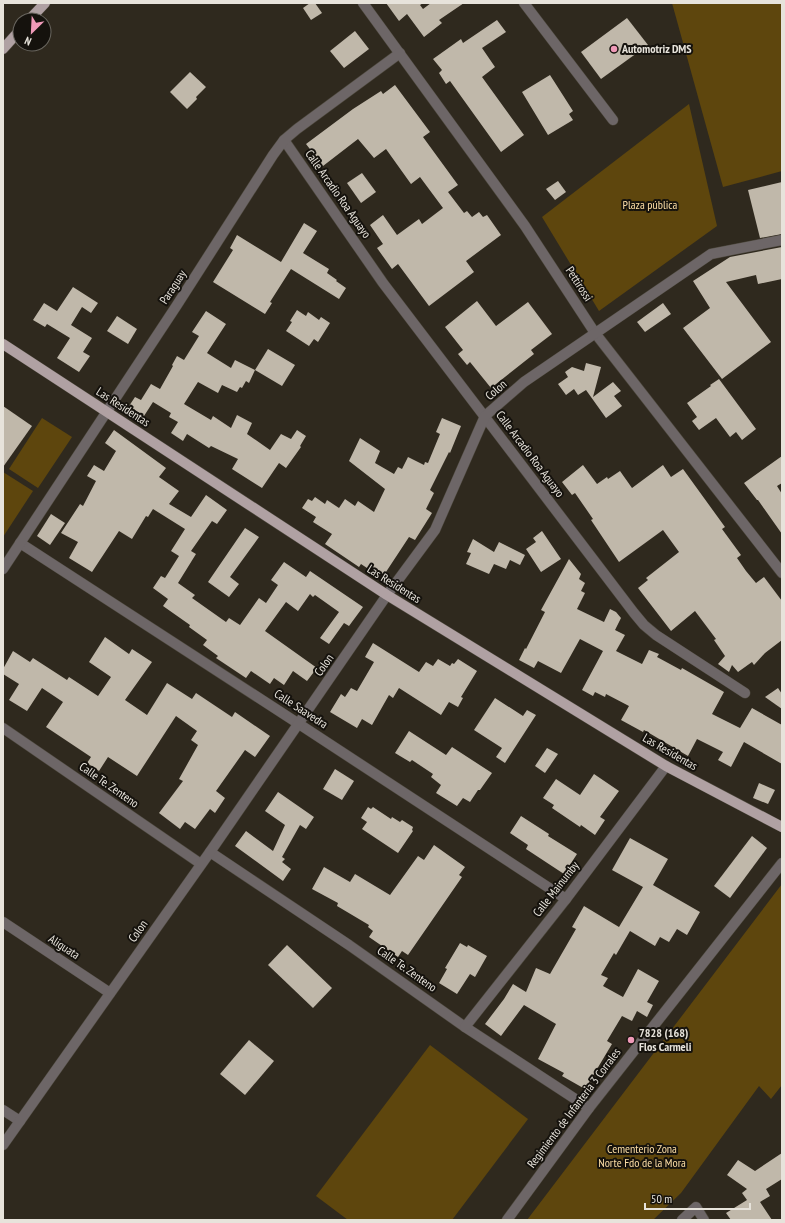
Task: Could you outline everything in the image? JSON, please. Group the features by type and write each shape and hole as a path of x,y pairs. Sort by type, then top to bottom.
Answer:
{"main road":[{"path":"37,12 45,3"},
{"name":"Las Residentas","path":"3,344 387,595 666,766 782,827"}],"street":[{"name":"Pettirossi","path":"363,3 525,226 595,333 782,573"},
{"path":"524,3 613,120"},
{"name":"Paraguay","path":"3,569 178,305 272,155 284,140 297,129 400,53"},
{"name":"Calle Arcadio Roa Aguayo","path":"284,140 383,283 634,613 656,635 745,693"},
{"name":"Colon","path":"3,1145 210,852 387,595 435,530 485,416 524,382 711,254 782,240"},
{"name":"Calle Saavedra","path":"20,543 566,899"},
{"name":"Calle Te. Zenteno","path":"3,728 201,864"},
{"name":"Calle Mainumby","path":"466,1027 566,899 666,766"},
{"name":"Calle Te. Zenteno","path":"210,852 349,945 466,1027 589,1108"},
{"name":"Regimiento de Infanteria 3 Corrales","path":"506,1220 589,1108 782,863"},
{"name":"Aliguata","path":"3,922 110,993"},
{"path":"3,1110 20,1121"},
{"path":"682,1220 696,1207 704,1220"}],"green space":[{"path":"672,3 782,3 782,171 723,187"},
{"name":"Plaza pública","path":"689,104 717,226 599,311 542,217"},
{"path":"42,418 72,437 38,488 9,469"},
{"path":"3,472 33,491 3,537"},
{"name":"Cementerio Zona Norte Fdo de la Mora","path":"782,884 782,1085 771,1099 759,1086 681,1193 653,1220 527,1220"},
{"path":"430,1045 528,1119 452,1220 348,1220 316,1196"}],"building":[{"path":"310,3 315,3 322,13 311,20 303,8"},
{"path":"386,3 423,3 420,5 423,9 431,3 464,3 439,20 442,23 424,37 407,14 399,21"},
{"name":"Automotriz DMS","path":"627,18 648,45 601,79 581,52"},
{"path":"497,20 506,32 482,48 495,67 482,77 524,135 501,152 450,81 446,84 439,73 442,70 433,59 461,39 463,43"},
{"path":"355,31 369,49 344,68 330,51"},
{"path":"190,72 206,87 187,109 170,92"},
{"path":"550,75 573,111 569,114 573,120 548,135 522,92"},
{"path":"395,85 430,132 423,137 458,185 448,192 464,213 467,211 472,217 479,212 483,217 487,215 501,235 466,261 474,272 429,306 398,264 392,269 377,248 383,244 370,225 383,215 397,235 419,219 422,224 443,208 420,177 411,184 386,149 374,158 358,139 323,166 306,144 353,109 381,91 383,94"},
{"path":"362,173 376,192 361,203 347,183"},
{"path":"558,181 566,192 555,200 546,189"},
{"path":"782,182 782,234 760,238 748,190"},
{"path":"304,223 317,231 303,253 329,269 327,273 346,288 339,299 291,269 270,302 272,303 265,314 213,282 233,250 230,248 237,235 281,262"},
{"path":"782,247 782,279 758,284 756,275 726,282 771,342 722,379 683,328 710,308 693,281 730,257"},
{"path":"73,287 98,303 91,313 82,307 71,325 92,338 83,352 90,356 79,372 57,358 70,338 47,324 45,327 33,320 44,303 57,311"},
{"path":"477,301 496,326 528,302 552,334 531,350 534,354 491,388 470,362 467,365 458,354 463,350 445,327"},
{"path":"663,303 671,314 645,332 637,322"},
{"path":"297,310 306,316 308,312 319,320 321,317 330,323 318,342 314,339 309,346 286,331"},
{"path":"206,311 226,324 207,353 231,368 235,360 255,370 249,383 246,381 242,388 240,387 237,392 222,385 218,393 198,382 184,404 211,420 213,416 231,428 237,415 252,423 247,434 270,450 281,434 291,439 297,430 306,436 300,446 301,447 286,468 279,463 262,488 232,469 238,459 211,446 209,448 187,434 183,441 171,433 178,422 169,417 171,413 153,402 144,416 129,406 135,397 141,400 151,384 160,389 177,356 184,360 199,336 192,332"},
{"path":"117,316 137,329 128,344 107,331"},
{"path":"268,349 295,365 282,386 255,370"},
{"path":"586,363 601,367 593,397 613,382 621,391 614,396 622,406 606,418 586,390 578,395 574,389 566,395 558,384 568,377 565,372 572,367 584,371"},
{"path":"719,379 756,429 742,440 736,432 730,437 716,418 699,430 692,421 697,417 687,403"},
{"path":"3,406 32,426 3,467"},
{"path":"442,418 461,426 450,453 449,452 430,490 434,493 426,509 432,513 415,540 409,537 384,575 372,567 370,570 361,564 359,567 325,544 332,534 313,522 316,517 302,508 308,499 312,501 315,497 325,504 327,500 339,508 345,499 355,506 358,501 374,512 385,489 349,461 360,438 380,451 375,463 394,474 398,467 402,469 408,457 424,465 425,462 428,463 440,434 436,432"},
{"path":"114,430 166,468 159,477 179,491 169,504 191,517 206,495 227,510 217,524 212,521 191,551 196,554 178,583 195,595 192,598 226,622 229,618 240,625 259,598 266,603 278,585 271,580 284,562 306,577 310,571 363,607 349,626 344,623 329,644 320,638 339,612 315,595 313,597 310,594 298,611 286,602 265,631 317,668 307,681 293,671 284,685 274,678 270,684 251,671 246,678 216,658 218,656 203,645 207,640 189,627 190,625 163,606 168,599 153,588 161,576 165,578 179,556 171,551 185,529 153,509 148,517 146,516 132,539 119,531 92,572 69,558 78,542 61,533 80,504 83,506 96,481 87,476 94,465 104,471 116,451 105,443"},
{"path":"782,456 782,483 777,486 782,494 782,534 744,483"},
{"path":"583,465 597,484 620,471 632,488 663,465 671,477 683,469 725,527 722,529 741,555 737,558 746,571 756,583 764,577 782,601 782,640 765,653 754,665 752,662 738,672 732,665 729,672 718,664 725,656 714,640 716,639 695,611 671,631 638,588 648,580 646,578 679,552 663,530 619,562 575,493 572,495 562,482"},
{"path":"51,514 65,523 50,545 37,536"},
{"path":"245,528 259,537 230,577 239,584 229,597 208,582"},
{"path":"542,531 561,559 541,572 526,549 536,542 533,538"},
{"path":"473,539 494,552 499,542 525,555 520,565 510,560 506,569 494,564 489,574 466,564 471,553 467,552"},
{"path":"569,559 581,574 579,579 585,583 581,591 585,593 577,609 604,622 610,609 616,612 621,618 615,630 625,635 616,651 642,664 649,650 659,654 657,657 681,670 682,668 724,692 712,714 740,728 752,708 782,725 782,764 744,742 731,767 718,760 723,752 697,739 688,756 644,730 643,732 621,720 629,706 606,694 605,697 595,692 593,696 582,690 603,651 580,639 561,673 538,661 534,668 519,660 545,612 541,610"},
{"path":"105,637 129,654 132,649 152,662 125,700 147,715 167,683 192,699 196,693 232,717 235,712 270,736 255,757 245,750 216,791 225,798 215,813 210,809 195,829 185,822 180,829 159,813 183,781 179,779 198,745 191,740 197,731 176,716 137,776 108,757 99,771 87,763 91,757 46,727 63,702 42,688 27,711 9,700 19,684 3,674 3,669 13,651 30,662 33,658 67,680 69,677 98,696 111,677 89,662"},
{"path":"373,643 419,672 426,662 433,666 438,659 450,666 458,659 477,671 461,697 463,698 458,707 449,702 441,715 399,688 393,698 389,695 372,725 362,719 357,728 330,712 341,694 345,697 351,688 357,691 374,662 365,657"},
{"path":"778,688 782,694 782,709 765,697"},
{"path":"495,698 523,716 527,710 536,715 505,763 496,757 502,748 474,730"},
{"path":"409,731 446,755 452,747 492,773 470,802 463,798 457,806 436,793 441,785 431,777 433,774 412,760 410,762 395,753"},
{"path":"547,748 558,754 545,773 535,766"},
{"path":"335,769 354,781 342,800 323,789"},
{"path":"594,774 619,791 600,817 605,820 595,835 581,825 580,827 552,808 554,805 543,798 556,779 580,795"},
{"path":"759,783 775,790 768,804 753,798"},
{"path":"278,792 314,817 306,829 300,825 282,857 285,859 282,862 291,869 283,881 235,846 246,831 273,851 285,825 265,811"},
{"path":"368,807 371,809 373,807 391,819 392,817 400,822 402,820 413,827 413,831 398,853 362,829 367,822 361,818"},
{"path":"521,816 549,834 548,836 577,854 564,874 526,849 528,845 510,833"},
{"path":"752,836 767,848 730,898 714,886"},
{"path":"630,838 668,859 653,885 700,912 687,935 677,929 669,942 660,937 655,946 630,931 616,955 614,953 601,975 608,978 603,986 623,997 638,969 659,981 647,1002 653,1005 647,1017 637,1011 632,1021 622,1016 607,1041 612,1044 585,1089 562,1076 564,1073 538,1059 556,1024 524,1005 501,1036 485,1024 504,999 513,984 526,992 536,968 550,974 576,929 572,927 584,906 619,927 643,887 612,870"},
{"path":"434,845 465,867 459,875 462,877 408,955 402,951 398,957 369,937 373,931 368,927 369,925 337,906 338,903 312,889 324,867 350,882 355,874 390,895 418,856 424,860"},
{"path":"460,943 467,947 468,945 487,956 475,977 470,974 457,994 439,983 447,969 445,968"},
{"path":"287,945 332,988 313,1008 268,965"},
{"path":"249,1040 274,1061 245,1095 220,1074"},
{"path":"782,1153 782,1179 766,1189 770,1196 760,1202 772,1220 731,1220 726,1213 747,1200 742,1193 747,1189 727,1175 738,1160 755,1171"}],"place":[{"name":"Automotriz DMS","path":"614,49"},
{"name":"7828 (168) Flos Carmeli","path":"631,1040"}]}
